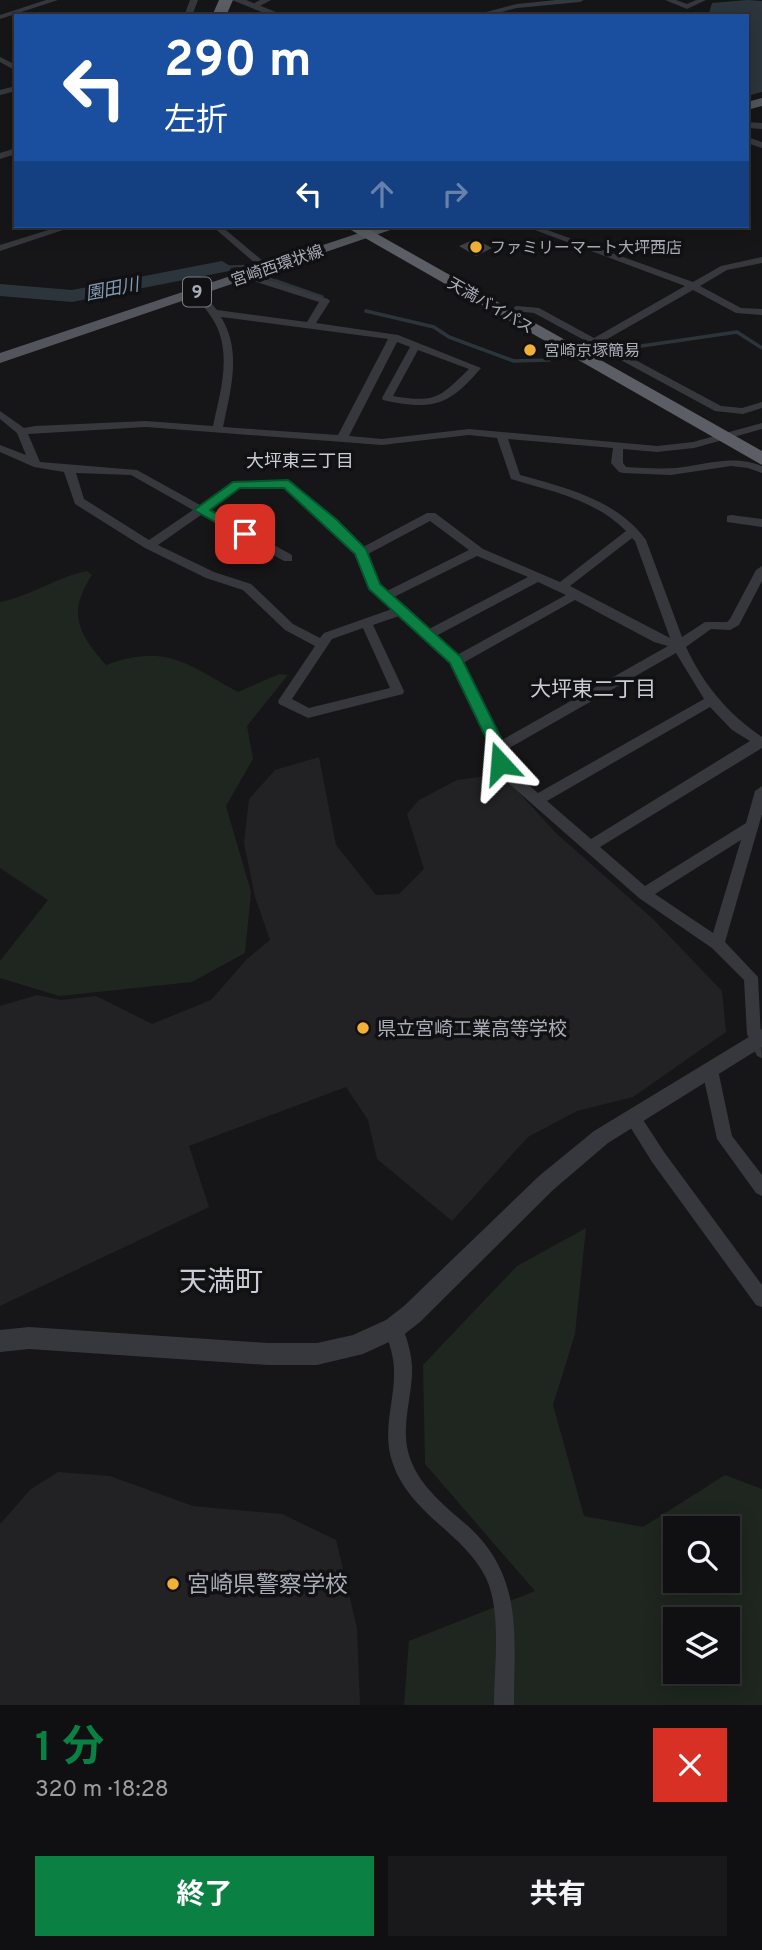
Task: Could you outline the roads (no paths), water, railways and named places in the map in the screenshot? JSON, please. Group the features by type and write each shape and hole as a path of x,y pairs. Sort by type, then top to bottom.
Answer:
{"highway":[{"name":"天満バイパス","path":"373,229 517,309 732,436 762,459"},
{"name":"天満バイパス","path":"373,229 732,436 762,446"}],"main road":[{"name":"宮崎西環状線","path":"0,358 373,229"}],"street":[{"path":"0,17 54,0"},
{"path":"237,0 276,14"},
{"path":"255,5 267,0"},
{"path":"669,0 687,7 702,0"},
{"path":"483,14 516,6 576,1"},
{"path":"0,248 64,228"},
{"path":"218,228 265,268"},
{"path":"534,228 692,285 739,311 762,312"},
{"path":"594,342 724,268 762,260"},
{"path":"244,275 326,302 311,324"},
{"path":"197,292 217,313 230,343 218,427"},
{"path":"517,309 536,310 719,409 743,411 762,405"},
{"path":"217,313 394,337 416,345 428,350 477,368 439,403 425,404 387,398 416,345"},
{"path":"342,439 394,337"},
{"path":"0,414 22,432 34,462"},
{"path":"22,432 113,425 218,427 382,442 449,433 501,434 618,448 673,449 732,436 762,426"},
{"path":"501,434 515,477 600,506 619,516 634,531 640,540 680,645 710,701 761,743 590,847"},
{"path":"0,448 38,465 132,472 288,558"},
{"path":"618,448 617,463 624,470 675,472 732,461 749,463 762,470"},
{"path":"69,469 79,501 149,545 209,575 247,587 289,627 322,644"},
{"path":"0,1341 29,1338 268,1354 317,1354 355,1346 394,1328 447,1282 574,1159 632,1117 760,1043 751,977 716,944 644,894 537,800 500,763 499,748 456,661 374,586 362,552 288,484 237,485 149,545"},
{"path":"362,552 431,516 477,551 576,594 658,639 680,645"},
{"path":"731,519 762,523"},
{"path":"561,587 634,531"},
{"path":"386,596 477,551"},
{"path":"499,748 680,645 709,625 730,626 735,622 762,570"},
{"path":"429,634 538,577"},
{"path":"456,661 576,594"},
{"path":"366,622 398,691 308,713 284,701 328,636 366,622 402,610"},
{"path":"537,800 710,701"},
{"path":"716,944 762,791"},
{"path":"644,894 752,826"},
{"path":"710,1070 725,1139 762,1188"},
{"path":"632,1117 762,1299"},
{"path":"394,1328 404,1373 396,1434 401,1462 421,1499 482,1555 495,1576 501,1595 504,1705"}],"waterway":[{"path":"222,267 244,266"},
{"name":"園田川","path":"0,290 72,296 222,267"},
{"path":"265,277 281,283"},
{"path":"276,281 322,297"},
{"path":"366,311 434,327 449,337 514,361 549,360"},
{"path":"621,349 737,332 762,348"}],"place":[{"name":"ファミリーマート大坪西店","path":"476,247"},
{"name":"宮崎京塚簡易","path":"530,350"},
{"name":"県立宮崎工業高等学校","path":"363,1028"},
{"name":"宮崎県警察学校","path":"173,1584"}],"district":[{"name":"大坪東三丁目","path":"300,461"},
{"name":"大坪東二丁目","path":"593,689"},
{"name":"天満町","path":"221,1281"}]}
